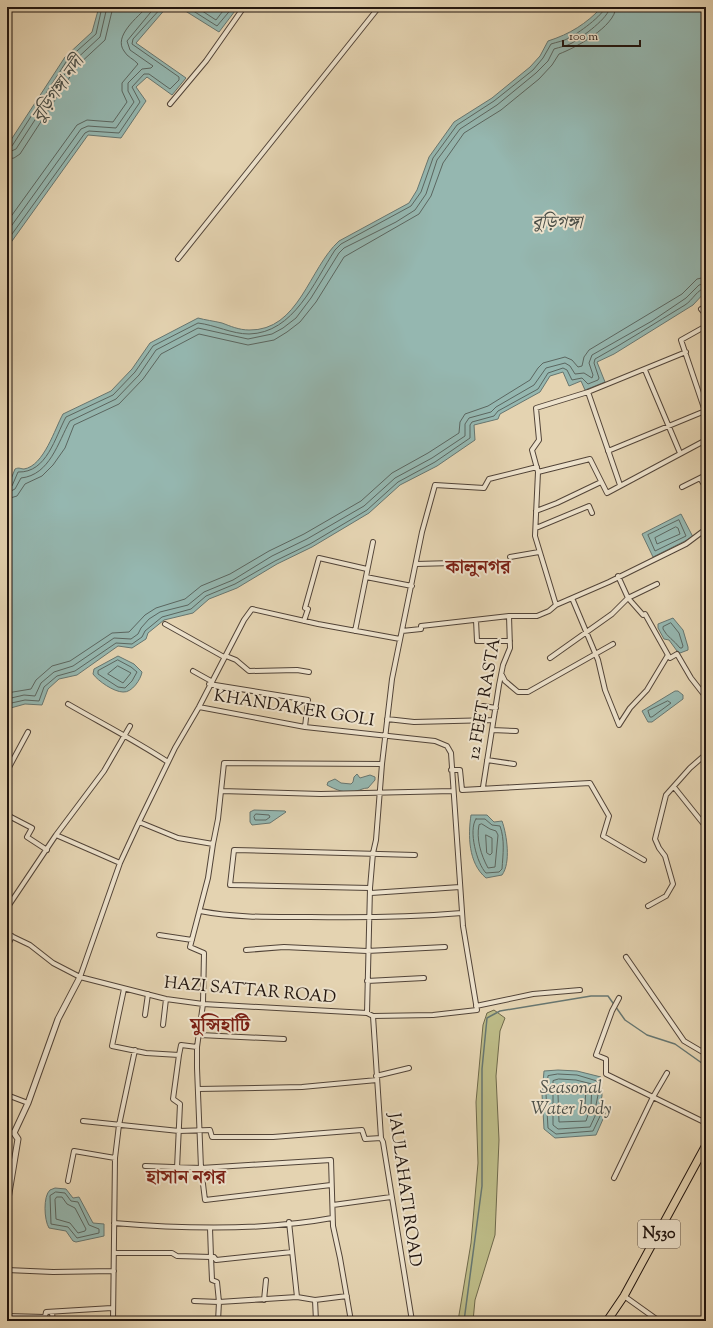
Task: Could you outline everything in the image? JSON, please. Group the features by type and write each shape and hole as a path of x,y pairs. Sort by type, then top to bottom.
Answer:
{"highway":[{"name":"N530","path":"607,1321 624,1296 683,1191 706,1145"}],"street":[{"path":"170,104 210,56 244,7"},
{"path":"178,259 379,7"},
{"path":"700,310 706,315"},
{"path":"608,451 706,412 681,340 706,326"},
{"path":"556,605 535,536 538,470 532,450 539,440 536,408 588,392 686,352"},
{"path":"645,370 680,453"},
{"path":"588,392 620,485"},
{"path":"367,1013 367,951 370,916 370,888 387,720 400,639 435,485 484,488 489,479 590,459 607,493 706,440"},
{"path":"682,487 706,475"},
{"path":"700,478 706,488"},
{"path":"536,511 557,503 601,482"},
{"path":"536,528 589,506 592,512"},
{"path":"402,631 421,629 421,626 509,616 537,616 549,611 556,605 686,544 706,529"},
{"path":"355,631 373,542"},
{"path":"510,558 539,552"},
{"path":"304,621 308,609 305,608 318,558 367,569"},
{"path":"416,564 453,563"},
{"path":"618,576 628,598 643,615 645,614 670,658 677,654 691,678 705,696"},
{"path":"366,577 412,586"},
{"path":"550,658 612,614 628,598 657,584"},
{"path":"572,598 596,654 605,690 619,725 634,704 648,690 668,655"},
{"path":"14,1133 28,1103 58,1019 80,977 120,863 168,762 199,707 210,682 244,620 252,609 304,621 400,639"},
{"name":"12 FEET RASTA","path":"483,787 503,665 510,648 509,616"},
{"path":"476,620 477,641 510,641"},
{"path":"165,624 224,657 226,656 236,660 250,670 297,670 309,672"},
{"path":"502,675 513,688 523,693 613,644"},
{"path":"193,671 210,682 308,700 305,726"},
{"path":"68,704 124,737 141,744 168,762"},
{"path":"483,706 496,708"},
{"name":"KHANDAKER GOLI","path":"199,707 305,726 386,737 436,741 447,746 450,750 451,770"},
{"path":"387,720 446,722 493,720"},
{"path":"7,908 56,836 104,771 130,726"},
{"path":"492,730 516,731"},
{"path":"7,772 28,732"},
{"path":"648,906 666,896 673,884 665,856 655,839 666,795 690,768 706,754"},
{"path":"487,760 514,764"},
{"path":"331,1184 205,1200 201,1168 199,1131 197,1047 200,1035 203,1003 204,953 190,947 208,878 218,819 224,763 382,764"},
{"path":"477,1008 466,948 462,913 451,770 460,770 462,790 483,787 590,783 608,816 603,836 644,860"},
{"path":"674,787 706,827"},
{"path":"221,791 321,794 452,792"},
{"path":"7,814 32,828 26,837 47,850"},
{"path":"139,822 173,836 213,844"},
{"path":"56,836 120,863"},
{"path":"370,888 230,885 234,850 415,855"},
{"path":"371,893 460,887"},
{"path":"200,911 240,917 430,916 462,913"},
{"name":"HAZI SATTAR ROAD","path":"7,934 30,945 53,962 80,977 166,999 203,1003 367,1013 373,1016"},
{"path":"159,935 192,940"},
{"path":"7,947 12,936"},
{"path":"246,950 284,947 367,951 445,947"},
{"path":"626,957 684,1041 706,1054"},
{"path":"367,981 424,978"},
{"path":"124,989 112,1046 146,1053 178,1055"},
{"path":"373,1016 433,1015 477,1008 533,994 580,990"},
{"path":"145,1015 148,994"},
{"path":"163,1025 166,999"},
{"path":"617,1000 596,1055 606,1060 606,1074 706,1123"},
{"name":"JAULAHATI ROAD","path":"373,1016 381,1138 384,1142 391,1197 412,1321"},
{"path":"200,1035 284,1040"},
{"path":"177,1168 180,1103 173,1099 178,1055 181,1045 197,1047"},
{"path":"113,1321 112,1308 116,1158 119,1125 134,1050"},
{"path":"198,1089 302,1087 376,1078 409,1068"},
{"path":"614,1178 653,1097 667,1072"},
{"path":"7,1095 28,1103"},
{"path":"84,1120 179,1131 211,1130 212,1137 273,1137 362,1130 365,1139 381,1138"},
{"path":"7,1132 14,1133 18,1139 7,1203"},
{"path":"68,1181 74,1151 116,1158"},
{"path":"145,1166 201,1168 318,1161 328,1159 331,1162 333,1205 332,1218 351,1321"},
{"path":"333,1205 391,1197"},
{"path":"114,1223 210,1228 332,1218"},
{"path":"289,1222 297,1297"},
{"path":"210,1228 212,1281 217,1282 219,1302 218,1321"},
{"path":"114,1253 172,1253 177,1256 214,1257 216,1260 292,1252"},
{"path":"7,1270 53,1272 114,1271"},
{"path":"264,1300 266,1280"},
{"path":"194,1301 219,1302 297,1297 315,1300 347,1296"},
{"path":"624,1296 659,1321"},
{"path":"315,1300 316,1321"},
{"path":"7,1316 45,1317 45,1313 112,1308"},
{"path":"52,1313 53,1321"}],"shaded area":[{"path":"494,1010 505,1018 500,1031 496,1076 499,1140 495,1235 475,1300 473,1321 458,1321 471,1243 478,1163 476,1102 483,1025 487,1013"}],"water":[{"name":"বুড়িগঙ্গা নদী","path":"99,7 167,7 136,43 186,78 172,95 147,77 136,87 146,101 121,138 88,135 7,248 7,146 65,57 92,32"},
{"path":"179,7 238,7 219,32"},
{"name":"বুড়িগঙ্গা","path":"602,7 706,7 706,291 693,305 614,354 597,362 605,382 585,390 581,381 569,386 563,372 550,376 540,392 500,414 498,419 474,425 475,440 437,466 400,485 369,513 312,547 277,564 237,588 209,599 193,613 164,620 148,633 146,639 132,648 118,646 77,675 59,679 48,689 42,705 25,704 7,709 7,489 15,469 24,469 37,461 48,446 63,414 111,391 132,369 150,343 198,318 245,330 266,328 280,320 292,309 302,296 319,266 339,241 409,203 417,190 429,157 454,122 492,98 530,67 540,56 548,41 577,28"},
{"path":"681,514 693,537 653,557 642,534"},
{"path":"673,618 683,630 688,647 688,650 680,653 669,640 664,639 658,628 658,624"},
{"path":"118,656 134,664 142,672 136,685 126,692 119,692 111,688 102,683 93,674 94,669"},
{"path":"675,691 678,691 683,695 683,699 652,722 648,722 642,711"},
{"path":"357,774 360,778 370,775 375,777 375,780 368,788 353,792 341,791 327,785 328,782 335,779 341,783 351,784"},
{"path":"254,810 286,812 270,823 252,825 250,822 250,812"},
{"path":"471,815 487,815 494,822 502,821 507,841 507,856 505,870 502,875 486,878 476,865 470,840"},
{"name":"Seasonal Water body","path":"544,1071 577,1071 601,1077 602,1096 600,1104 607,1110 596,1135 555,1138 544,1129 542,1094"},
{"path":"55,1188 66,1189 73,1198 79,1197 93,1223 104,1224 104,1236 76,1242 73,1241 66,1231 49,1228 46,1220 45,1203 46,1197 50,1190"}],"waterway":[{"path":"464,1321 482,1186 482,1069 487,1018 500,1011 591,996 608,996 625,1020 647,1035 675,1044 706,1066"}],"district":[{"name":"কালুনগর","path":"478,568"},
{"name":"মুন্সিহাটি","path":"220,1026"},
{"name":"হাসান নগর","path":"186,1178"}]}
